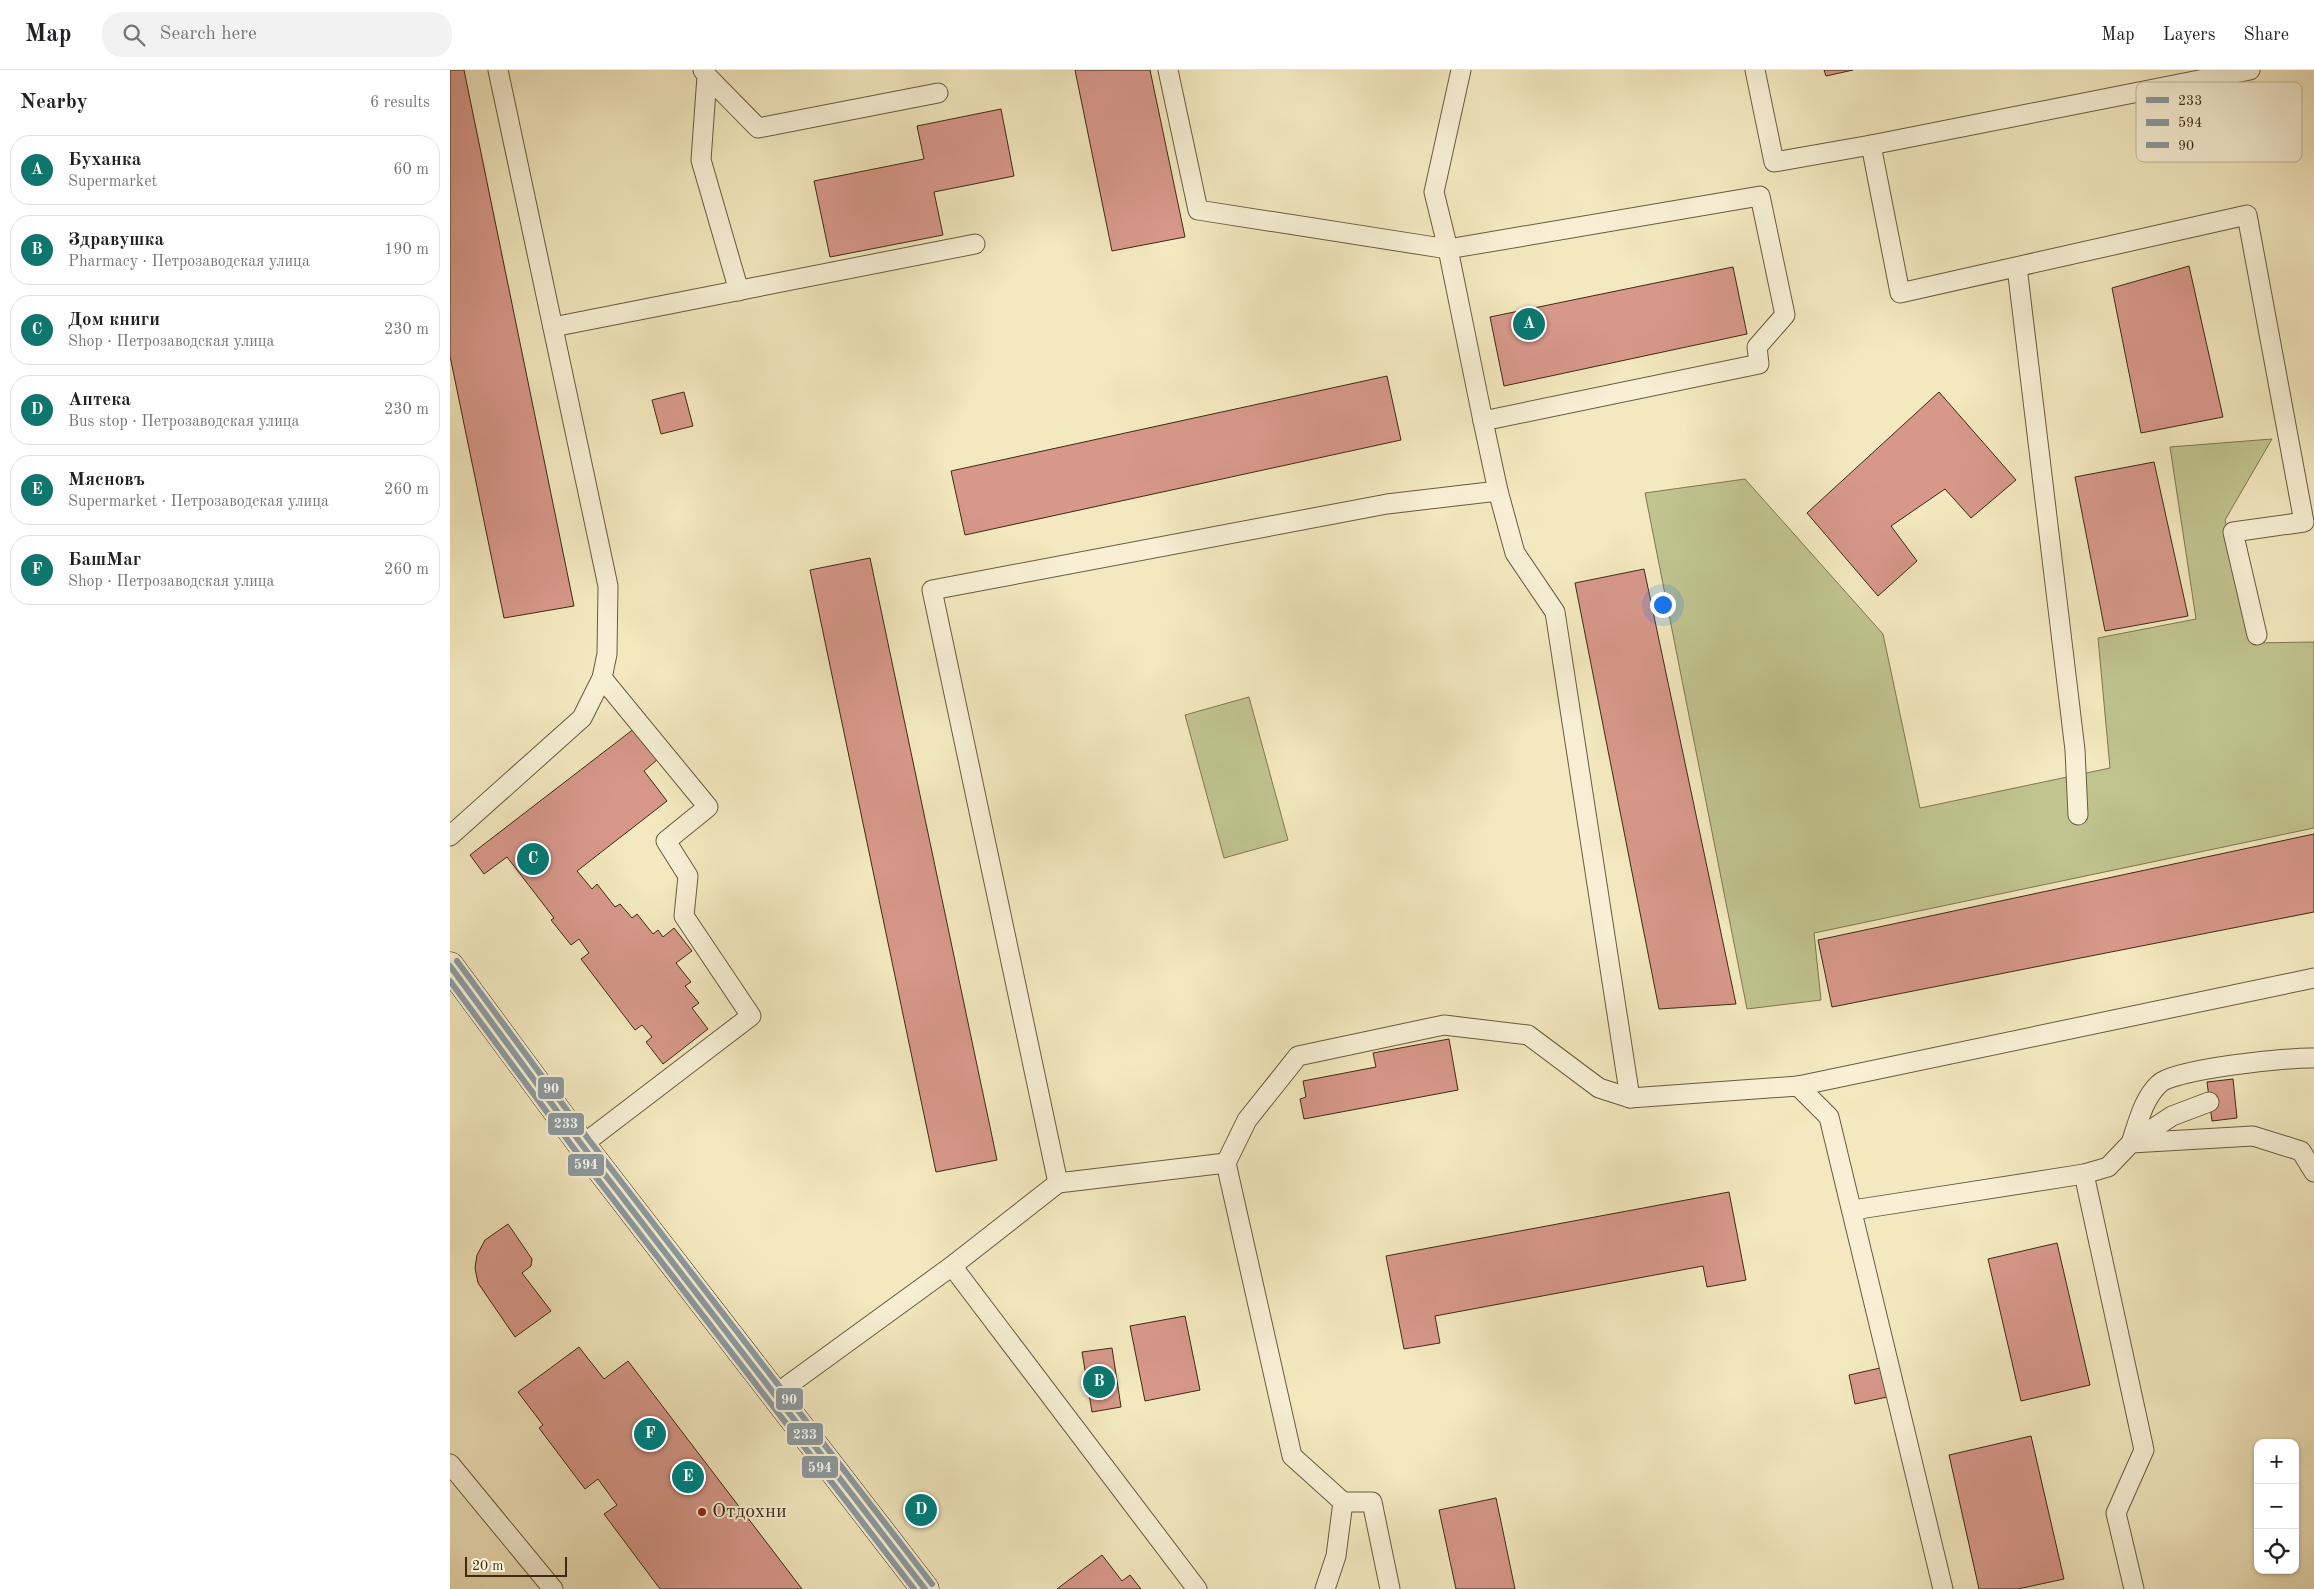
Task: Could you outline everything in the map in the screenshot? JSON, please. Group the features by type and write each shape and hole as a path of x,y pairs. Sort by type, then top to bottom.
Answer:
{"main road":[{"path":"450,966 582,1145 925,1589"}],"lane":[{"path":"450,836 582,718 602,678 607,654 608,586 498,70"},
{"path":"1168,70 1198,210 1448,249 1760,196 1785,315 1757,347 1759,364 1483,421"},
{"path":"1461,70 1434,192 1448,249 1498,491 1515,553 1555,612 1630,1098"},
{"path":"1755,70 1774,162 1871,145 2136,93"},
{"path":"2189,82 2250,70"},
{"path":"705,73 701,160 740,291"},
{"path":"705,73 758,128 938,93"},
{"path":"1871,145 1900,293 2247,216 2304,522 2233,532 2257,635"},
{"path":"553,327 975,244"},
{"path":"2017,267 2074,750 2078,815"},
{"path":"1058,1183 932,590 1388,504 1498,491"},
{"path":"582,1145 752,1016 684,916 688,876 666,841 708,808 602,678"},
{"path":"1390,1589 1372,1502 1343,1502 1292,1456 1226,1163 1247,1120 1298,1056 1444,1025 1528,1035 1599,1088 1630,1098 1798,1086 2314,978"},
{"path":"2131,1143 2143,1108 2160,1082 2200,1069 2314,1058"},
{"path":"1798,1086 1829,1117 1943,1589"},
{"path":"1853,1210 2084,1174 2108,1167 2131,1143 2172,1116 2209,1102"},
{"path":"2131,1143 2253,1136 2301,1150 2314,1172"},
{"path":"776,1394 952,1266 1058,1183 1226,1163"},
{"path":"2084,1174 2144,1450 2116,1512 2134,1589"},
{"path":"952,1266 1197,1589"},
{"path":"450,1464 553,1589"},
{"path":"1324,1589 1336,1556 1343,1502"}],"green space":[{"path":"2272,439 2225,520 2253,643 2314,642 2314,828 1814,933 1821,1000 1747,1009 1645,493 1745,479 1883,634 1920,808 2110,768 2098,638 2196,619 2170,447"},
{"path":"1249,697 1288,840 1224,858 1185,715"}],"building":[{"path":"450,70 464,70 574,606 504,618 450,356"},
{"path":"1075,70 1150,70 1185,237 1112,251"},
{"path":"1824,70 1853,70 1826,76"},
{"path":"1001,109 1014,176 934,192 943,235 830,257 814,181 924,159 917,126"},
{"path":"2189,266 2223,417 2141,433 2112,288"},
{"path":"1733,267 1747,334 1504,386 1490,317"},
{"path":"1387,376 1401,440 965,535 951,471"},
{"path":"684,392 693,426 661,434 652,400"},
{"path":"1939,392 2016,480 1971,518 1945,489 1891,526 1917,561 1878,596 1807,513"},
{"path":"2154,462 2188,616 2105,631 2075,477"},
{"path":"870,558 997,1160 936,1172 810,570"},
{"path":"1644,569 1736,1004 1659,1009 1575,583"},
{"path":"635,728 658,759 644,771 667,801 577,871 592,889 597,884 615,907 620,904 632,918 637,914 653,934 658,930 663,937 674,928 692,951 676,963 691,982 685,986 699,1003 692,1008 708,1029 663,1064 646,1042 652,1037 642,1025 635,1030 581,959 589,953 579,939 571,945 551,920 554,918 507,857 484,874 470,855"},
{"path":"2314,834 2314,912 1832,1007 1818,940"},
{"path":"1449,1039 1458,1090 1304,1119 1300,1099 1306,1097 1303,1081 1376,1067 1373,1053"},
{"path":"2233,1079 2237,1118 2212,1121 2207,1082"},
{"path":"1729,1192 1746,1280 1707,1287 1703,1266 1435,1316 1440,1343 1404,1349 1386,1256"},
{"path":"508,1224 532,1259 531,1266 522,1273 551,1311 515,1337 478,1283 475,1268 477,1255 485,1240"},
{"path":"2057,1243 2090,1385 2021,1401 1988,1259"},
{"path":"1185,1316 1200,1390 1145,1401 1130,1326"},
{"path":"579,1347 604,1379 628,1361 802,1589 660,1589 604,1514 617,1505 598,1479 585,1489 539,1428 543,1425 518,1392"},
{"path":"1112,1348 1121,1407 1092,1412 1082,1352"},
{"path":"1880,1368 1887,1397 1855,1404 1849,1375"},
{"path":"2031,1436 2064,1579 2018,1589 1979,1589 1949,1455"},
{"path":"1496,1498 1515,1589 1456,1589 1439,1510"},
{"path":"1102,1555 1122,1581 1130,1575 1141,1589 1057,1589"}],"transit line":[{"name":"90","path":"457,961 589,1140 932,1584"},
{"name":"233","path":"450,966 582,1145 925,1589"},
{"name":"594","path":"450,981 575,1150 914,1589"}],"place":[{"name":"Буханка","path":"1529,324"},
{"name":"Дом книги","path":"533,859"},
{"name":"Здравушка","path":"1099,1382"},
{"name":"БашМаг","path":"650,1434"},
{"name":"Мясновъ","path":"688,1477"},
{"name":"Аптека","path":"921,1510"},
{"name":"Отдохни","path":"702,1512"}]}
